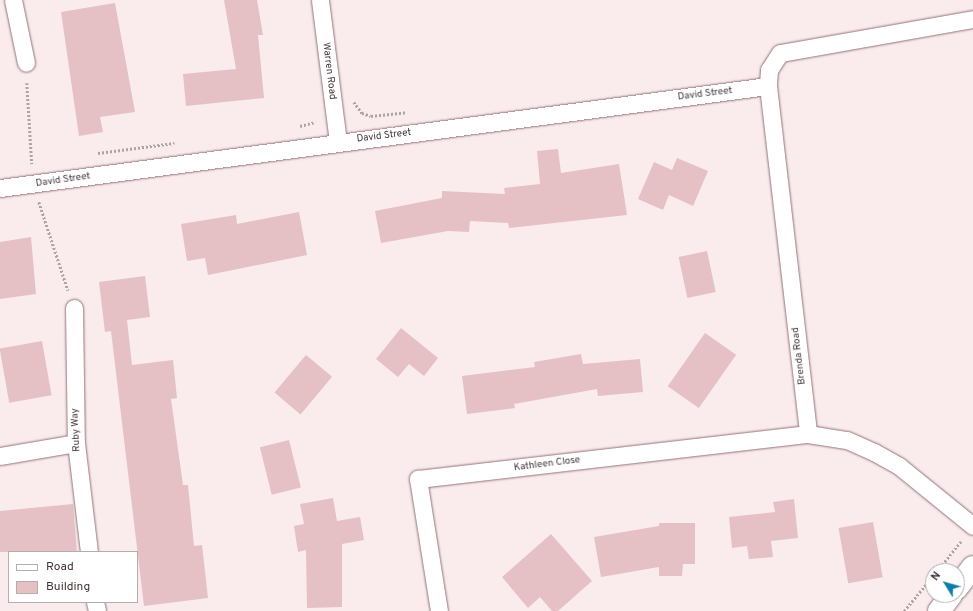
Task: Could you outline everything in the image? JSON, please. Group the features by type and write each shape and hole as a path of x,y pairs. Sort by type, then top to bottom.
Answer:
{"main road":[{"path":"965,578 973,567"}],"street":[{"path":"12,0 26,63"},
{"name":"Warren Road","path":"320,0 338,142"},
{"name":"Brenda Road","path":"808,434 768,86 768,70 780,53 973,19"},
{"name":"David Street","path":"0,188 768,86"},
{"name":"Ruby Way","path":"74,308 76,443 89,551"},
{"path":"808,434 847,440 880,455 899,466 968,532"},
{"name":"Kathleen Close","path":"438,611 418,479 808,434"},
{"path":"0,456 76,443"}],"path":[{"path":"291,128 314,123 323,112 322,102 352,95 362,113 371,116 410,111"},
{"path":"95,153 180,143"},
{"path":"24,163 39,161"},
{"path":"943,563 968,532"},
{"path":"904,611 925,586"}],"building":[{"path":"224,0 257,0 263,35 258,35 264,98 186,106 183,74 236,69"},
{"path":"115,3 135,112 100,117 103,132 79,136 61,12"},
{"path":"558,149 561,173 619,164 627,215 509,228 508,223 470,221 469,232 448,231 381,243 375,211 442,198 442,191 505,194 504,188 540,184 537,151"},
{"path":"677,158 708,171 693,206 669,195 663,210 638,199 654,162 672,170"},
{"path":"299,212 307,255 208,275 205,258 187,261 181,224 236,215 237,224"},
{"path":"31,237 36,294 0,299 0,242"},
{"path":"707,251 716,292 687,298 679,257"},
{"path":"145,276 150,317 127,320 132,365 173,360 177,398 171,399 183,485 188,485 194,546 202,545 208,598 144,606 111,331 105,332 99,282"},
{"path":"401,328 438,358 424,376 409,364 398,377 376,359"},
{"path":"705,333 736,355 699,408 668,386"},
{"path":"42,341 52,395 9,403 0,348"},
{"path":"581,354 583,364 640,359 643,392 598,396 597,389 514,404 515,408 467,414 462,376 535,367 534,362"},
{"path":"306,355 332,377 301,414 275,393"},
{"path":"289,440 301,488 272,495 260,447"},
{"path":"333,498 337,521 360,517 364,540 342,544 342,607 307,608 306,550 298,552 294,526 304,524 300,504"},
{"path":"794,499 798,538 771,541 773,557 749,559 747,546 732,548 729,517 775,512 773,502"},
{"path":"73,504 77,551 0,552 0,511"},
{"path":"873,522 883,577 848,583 839,528"},
{"path":"659,523 695,523 695,564 683,564 682,576 659,576 659,567 601,577 594,537 659,526"},
{"path":"551,534 592,581 558,611 552,611 540,597 528,608 502,577"}]}
